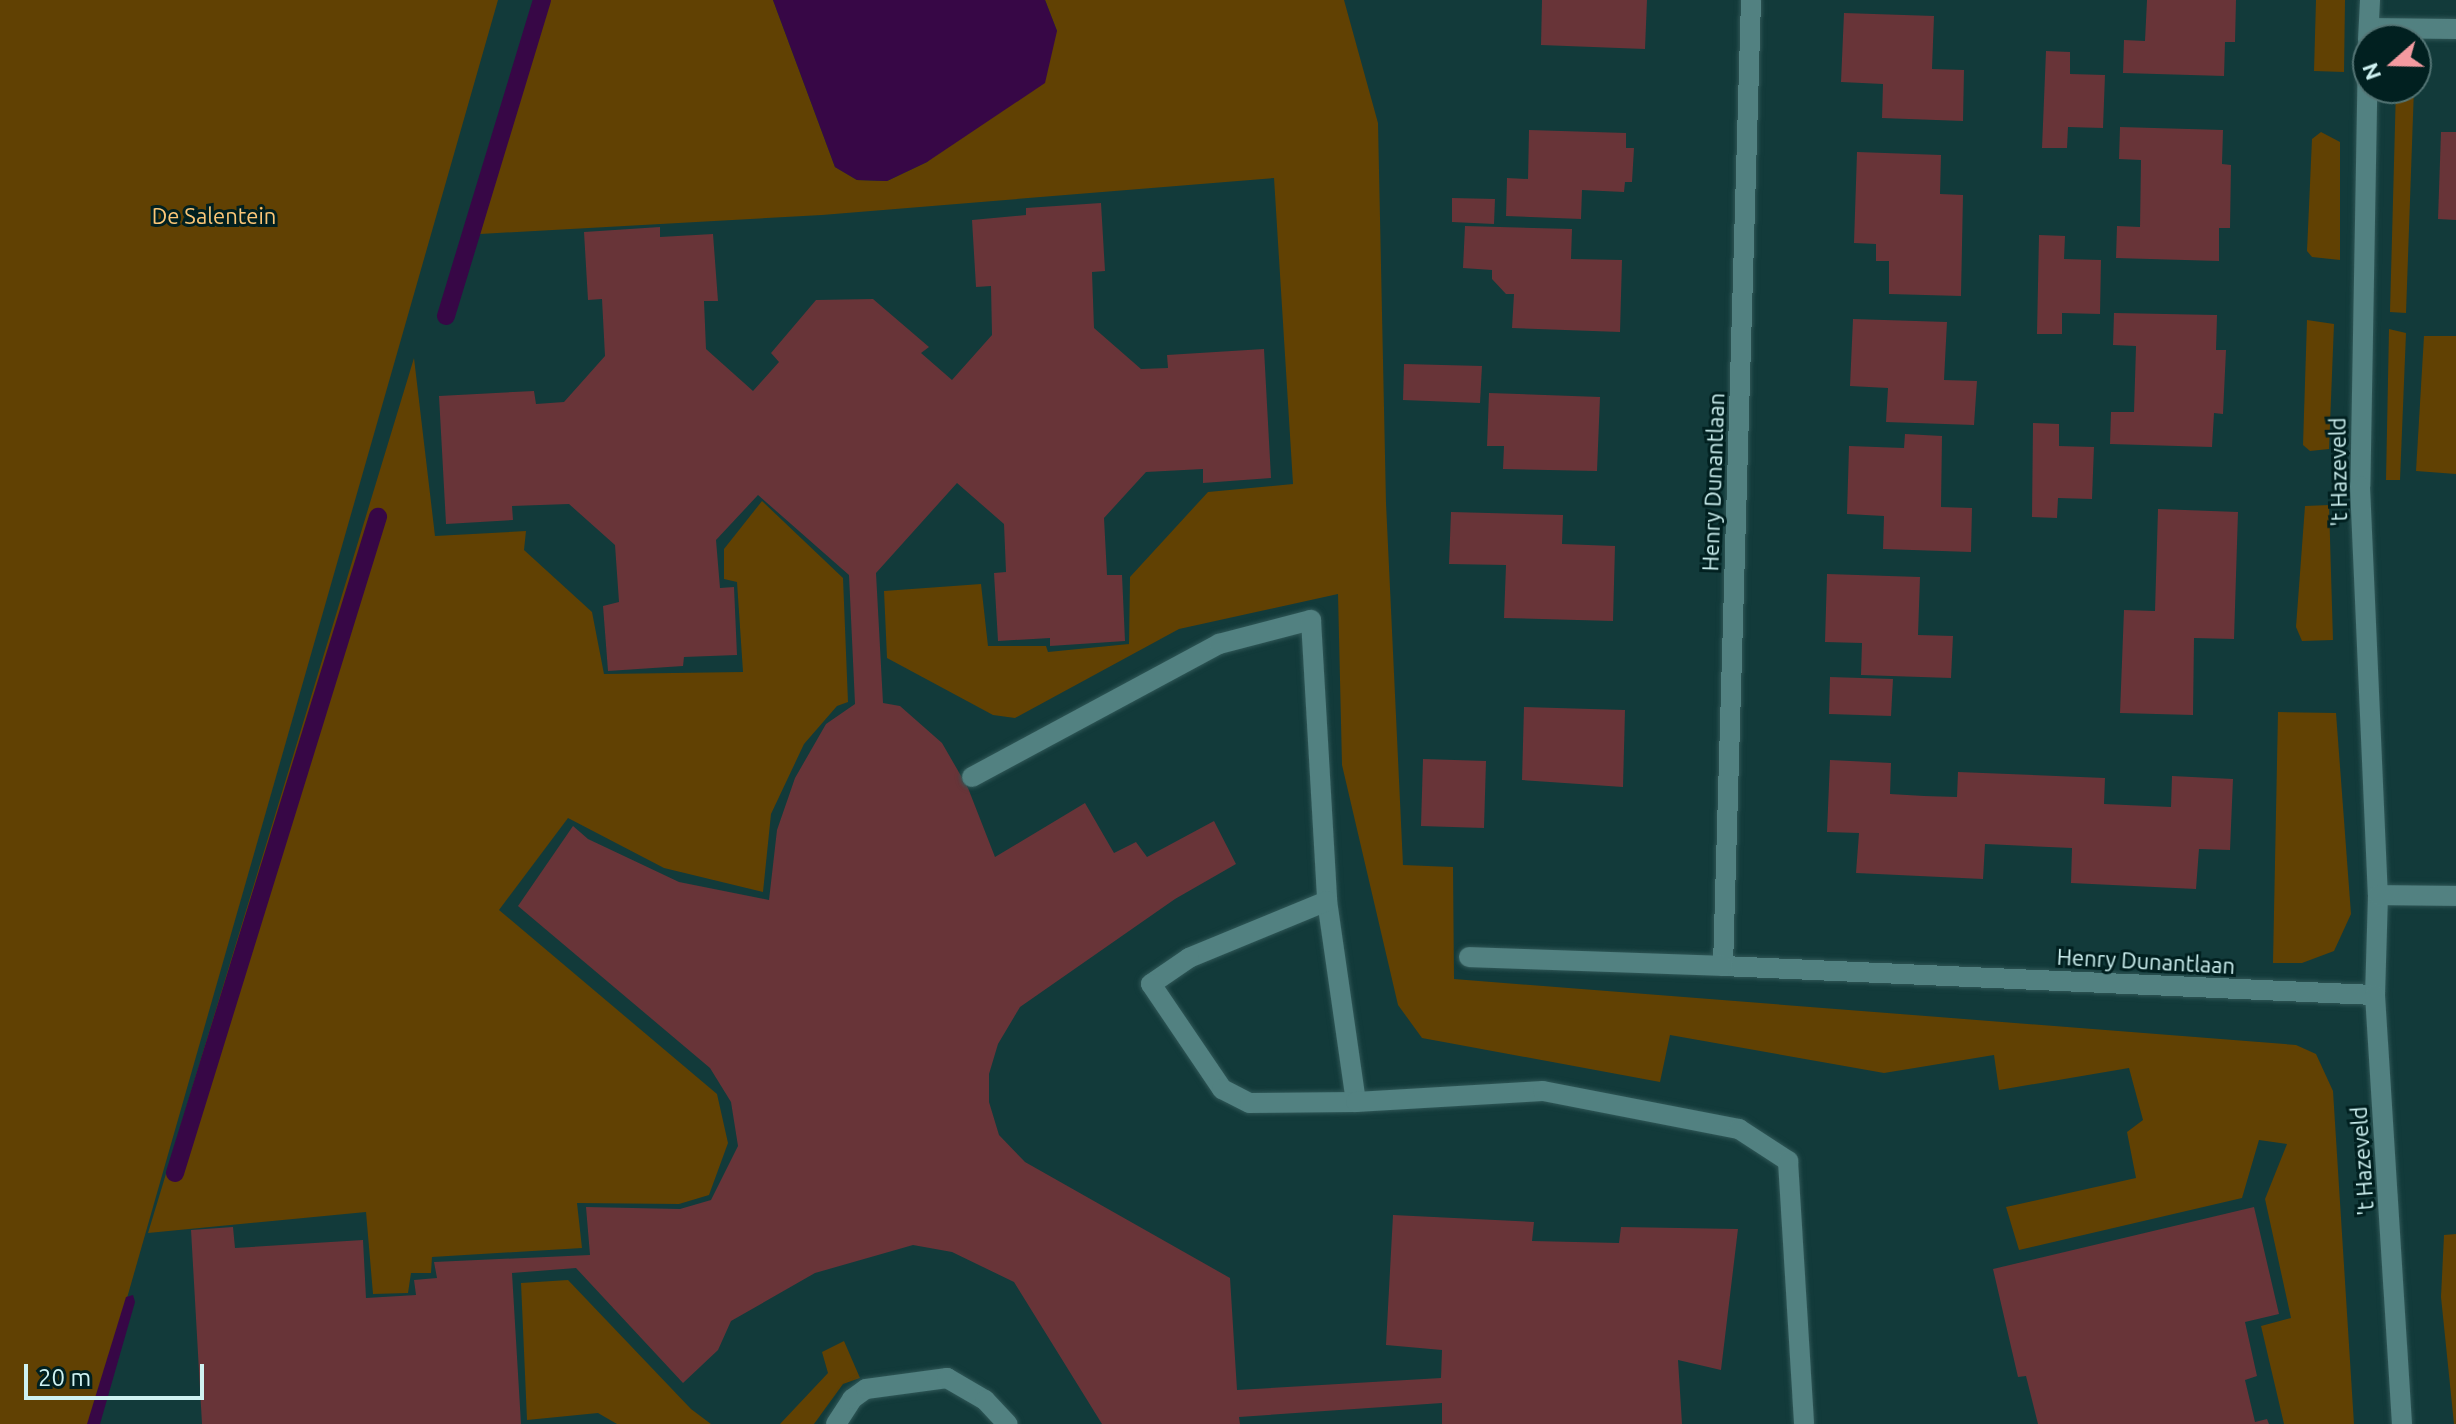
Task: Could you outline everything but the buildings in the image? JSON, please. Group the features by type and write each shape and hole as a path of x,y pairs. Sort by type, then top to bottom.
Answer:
{"street":[{"name":"Henry Dunantlaan","path":"1723,966 1751,0"},
{"name":"'t Hazeveld","path":"2369,24 2370,0"},
{"path":"2432,32 2456,29"},
{"name":"'t Hazeveld","path":"2367,104 2360,486 2378,895 2375,995 2402,1424"},
{"path":"972,777 1219,644 1311,620 1327,901 1356,1102"},
{"path":"2378,895 2456,896"},
{"path":"1327,901 1189,958 1151,984 1222,1089 1250,1103 1356,1102 1543,1091 1739,1129 1788,1161 1804,1424"},
{"name":"Henry Dunantlaan","path":"1469,957 2375,995"},
{"path":"836,1424 852,1399 866,1389 947,1378 985,1400 1007,1424"}],"green space":[{"name":"De Salentein","path":"0,0 498,0 91,1424 0,1424"},
{"path":"548,0 773,0 835,167 857,180 887,181 927,162 1057,31 1045,0 1344,0 1378,123 1386,503 1403,865 1453,867 1454,979 2296,1045 2316,1054 2333,1091 2354,1424 2284,1424 2261,1326 2291,1318 2265,1199 2287,1144 2259,1140 2242,1198 2019,1250 2006,1207 2136,1178 2127,1132 2143,1120 2129,1068 1999,1090 1994,1055 1884,1073 1670,1035 1660,1082 1422,1038 1398,1005 1342,765 1338,594 1179,629 1015,718 993,715 887,658 884,591 981,584 988,646 1046,646 1048,652 1129,644 1130,577 1208,492 1293,484 1274,178 822,215 480,234"},
{"path":"2316,0 2345,0 2344,72 2314,71"},
{"path":"2396,104 2413,104 2406,313 2390,312"},
{"path":"2321,132 2340,142 2340,260 2312,257 2307,251 2312,139"},
{"path":"2307,320 2334,324 2329,449 2310,451 2303,445"},
{"path":"2389,329 2406,333 2400,480 2386,480"},
{"path":"2424,336 2456,336 2456,474 2416,471"},
{"path":"414,358 435,536 526,531 524,550 592,612 604,674 743,672 737,582 724,579 724,549 762,501 843,578 848,702 837,706 804,744 771,814 763,892 664,868 568,818 499,910 717,1094 728,1143 709,1195 679,1204 577,1203 582,1248 432,1257 431,1273 411,1273 408,1293 373,1294 366,1212 148,1233"},
{"path":"2329,505 2333,640 2302,641 2296,627 2305,506"},
{"path":"2278,712 2336,713 2351,914 2334,951 2302,963 2273,963"},
{"path":"2456,1234 2454,1424 2441,1297 2444,1235"},
{"path":"568,1280 691,1409 711,1424 617,1424 598,1413 527,1420 521,1283"},
{"path":"844,1341 860,1378 843,1384 814,1424 780,1424 828,1373 822,1352"}],"shaded area":[{"path":"773,0 1045,0 1057,31 1045,83 927,162 887,181 857,180 835,167"},
{"path":"133,1295 135,1302 100,1424 87,1424 126,1297"}],"waterway":[{"path":"446,316 542,0"},
{"path":"175,1173 378,517"}]}
